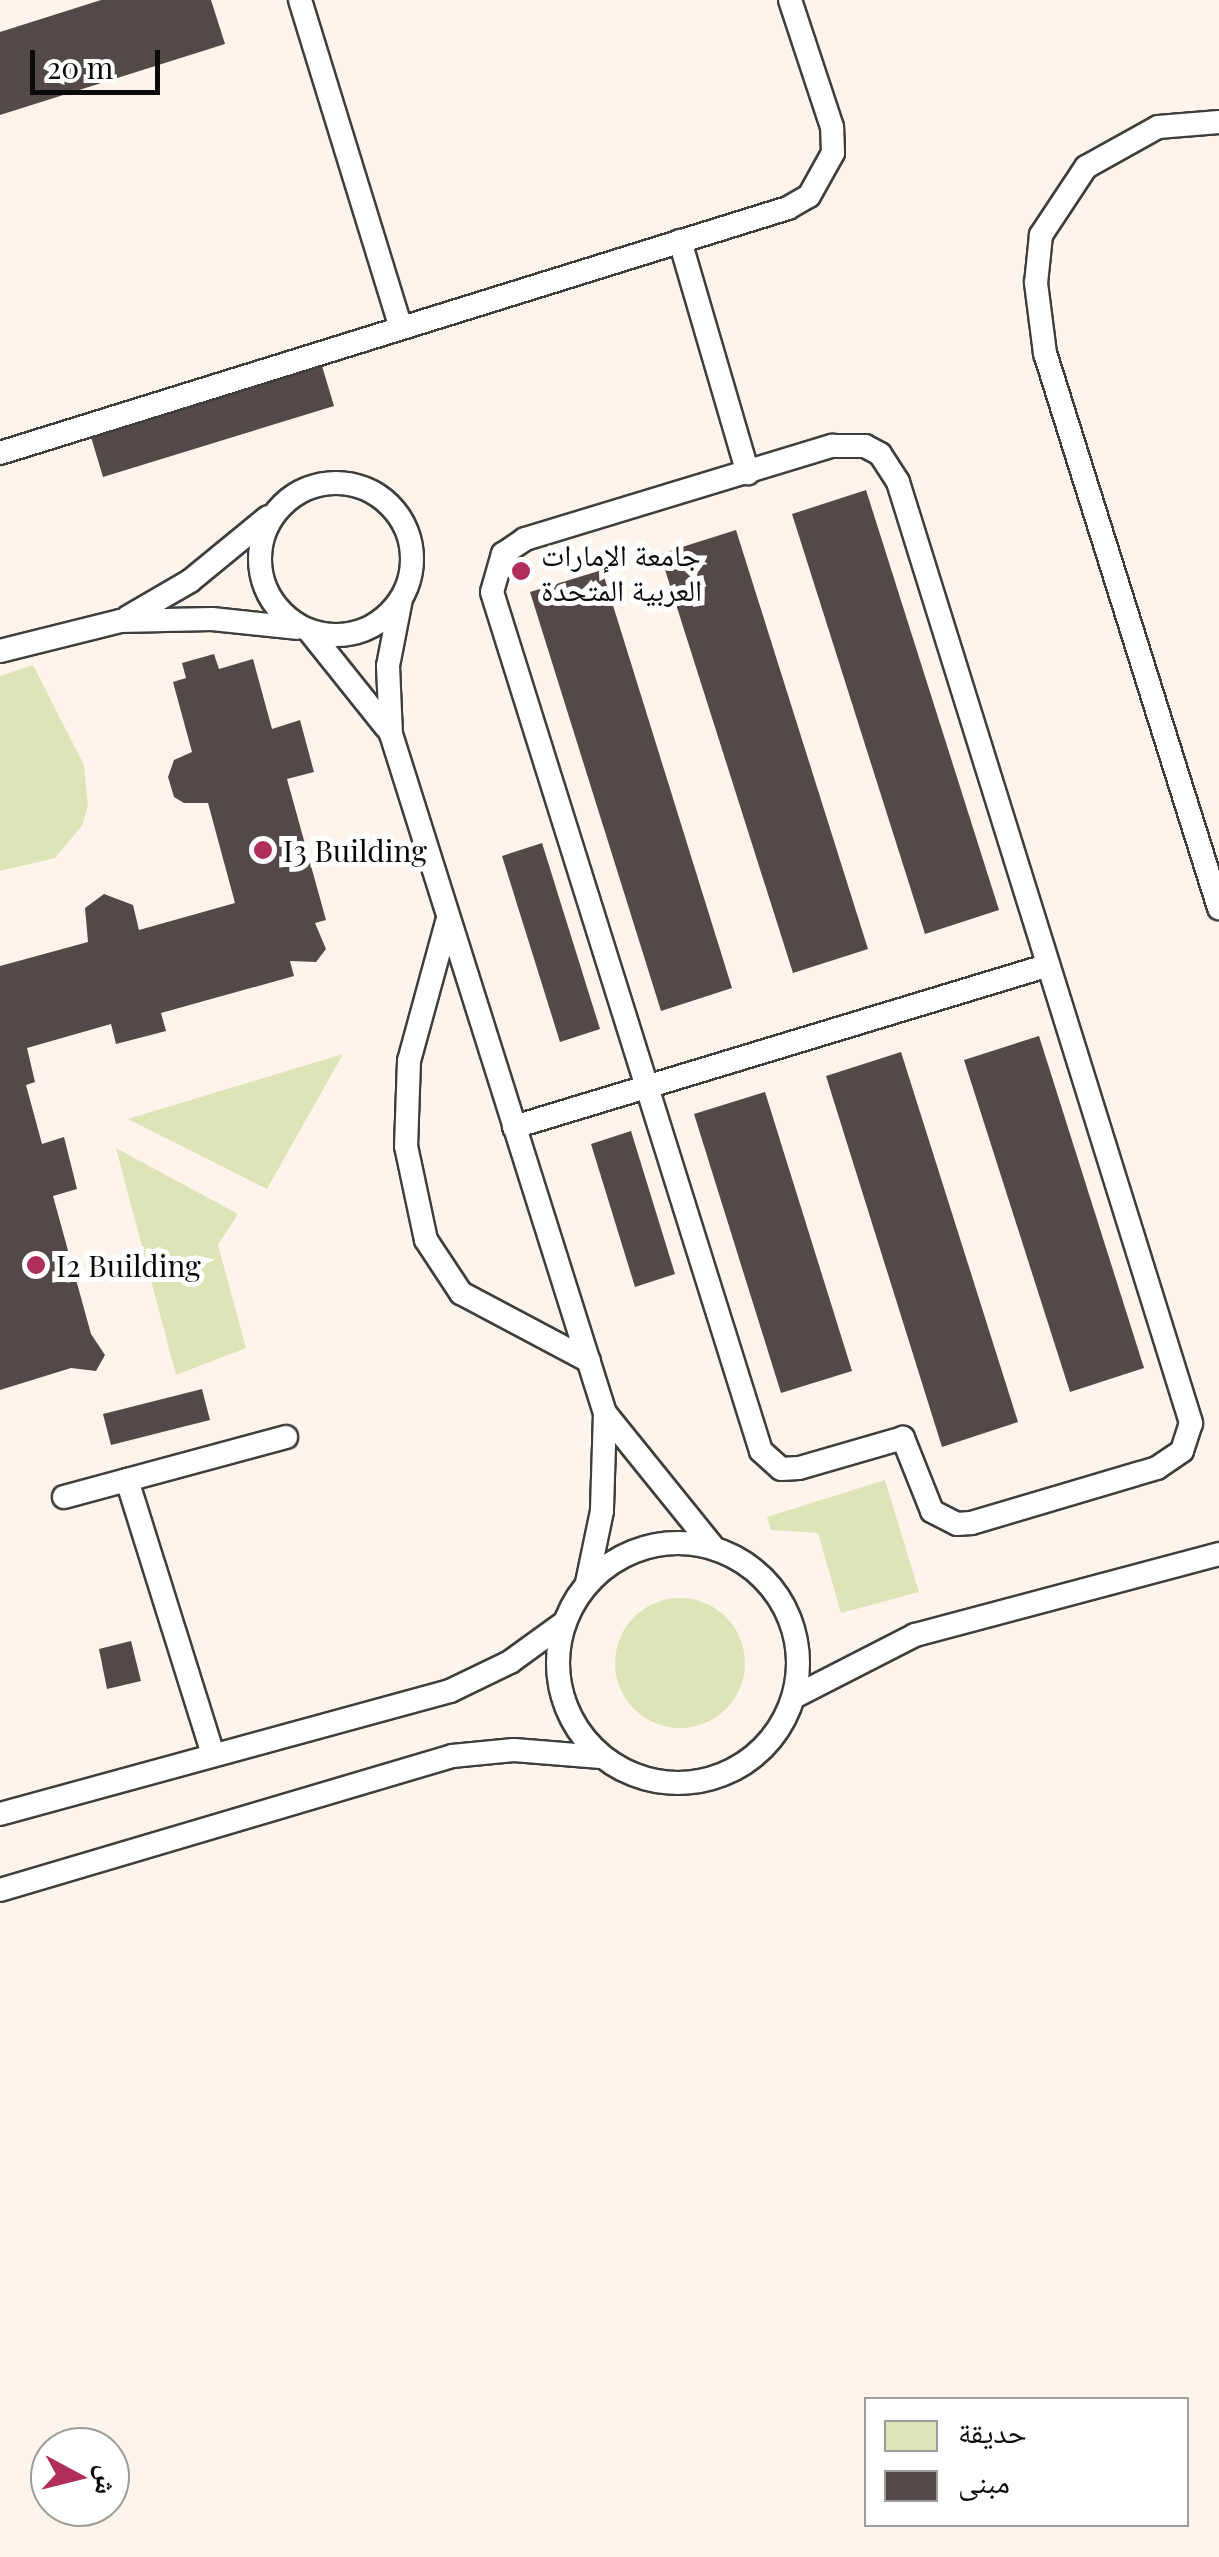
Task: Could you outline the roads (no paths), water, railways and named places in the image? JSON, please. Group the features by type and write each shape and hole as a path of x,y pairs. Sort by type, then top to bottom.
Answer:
{"lane":[{"path":"300,0 401,328"},
{"path":"0,452 788,208 825,176 832,127 790,0"},
{"path":"1219,122 1158,127 1086,167 1041,235 1036,282 1044,353 1219,908"},
{"path":"680,242 748,473"},
{"path":"848,444 880,454 891,466 1188,1408 1189,1438 1157,1468 957,1524 925,1500 903,1438 799,1468 770,1462 756,1436 494,605 492,579 504,554 525,539 748,473 848,444"},
{"path":"0,1814 450,1692 510,1662 564,1622 588,1583 602,1510 605,1413 391,734 388,666 401,599 410,576 406,528 374,491 325,483 282,504 190,581 120,621"},
{"path":"282,504 269,521 259,562 272,601 307,630 363,690 391,734"},
{"path":"0,651 120,621 212,619 361,632 401,599"},
{"path":"448,922 408,1076 410,1187 426,1240 461,1293 589,1360"},
{"path":"514,1127 1046,966"},
{"path":"564,1622 559,1681 581,1736 601,1756 654,1782 714,1779 764,1748 794,1697 798,1666 784,1606 766,1580 714,1548 605,1413"},
{"path":"64,1497 286,1437"},
{"path":"126,1480 212,1754"},
{"path":"588,1583 646,1546 714,1548"},
{"path":"794,1697 915,1636 1219,1554"},
{"path":"0,1890 452,1756 514,1750 601,1756"}],"place":[{"name":"جامعة الإمارات العربية المتحدة","path":"521,571"},
{"name":"I3 Building","path":"263,850"},
{"name":"I2 Building","path":"36,1265"}]}
